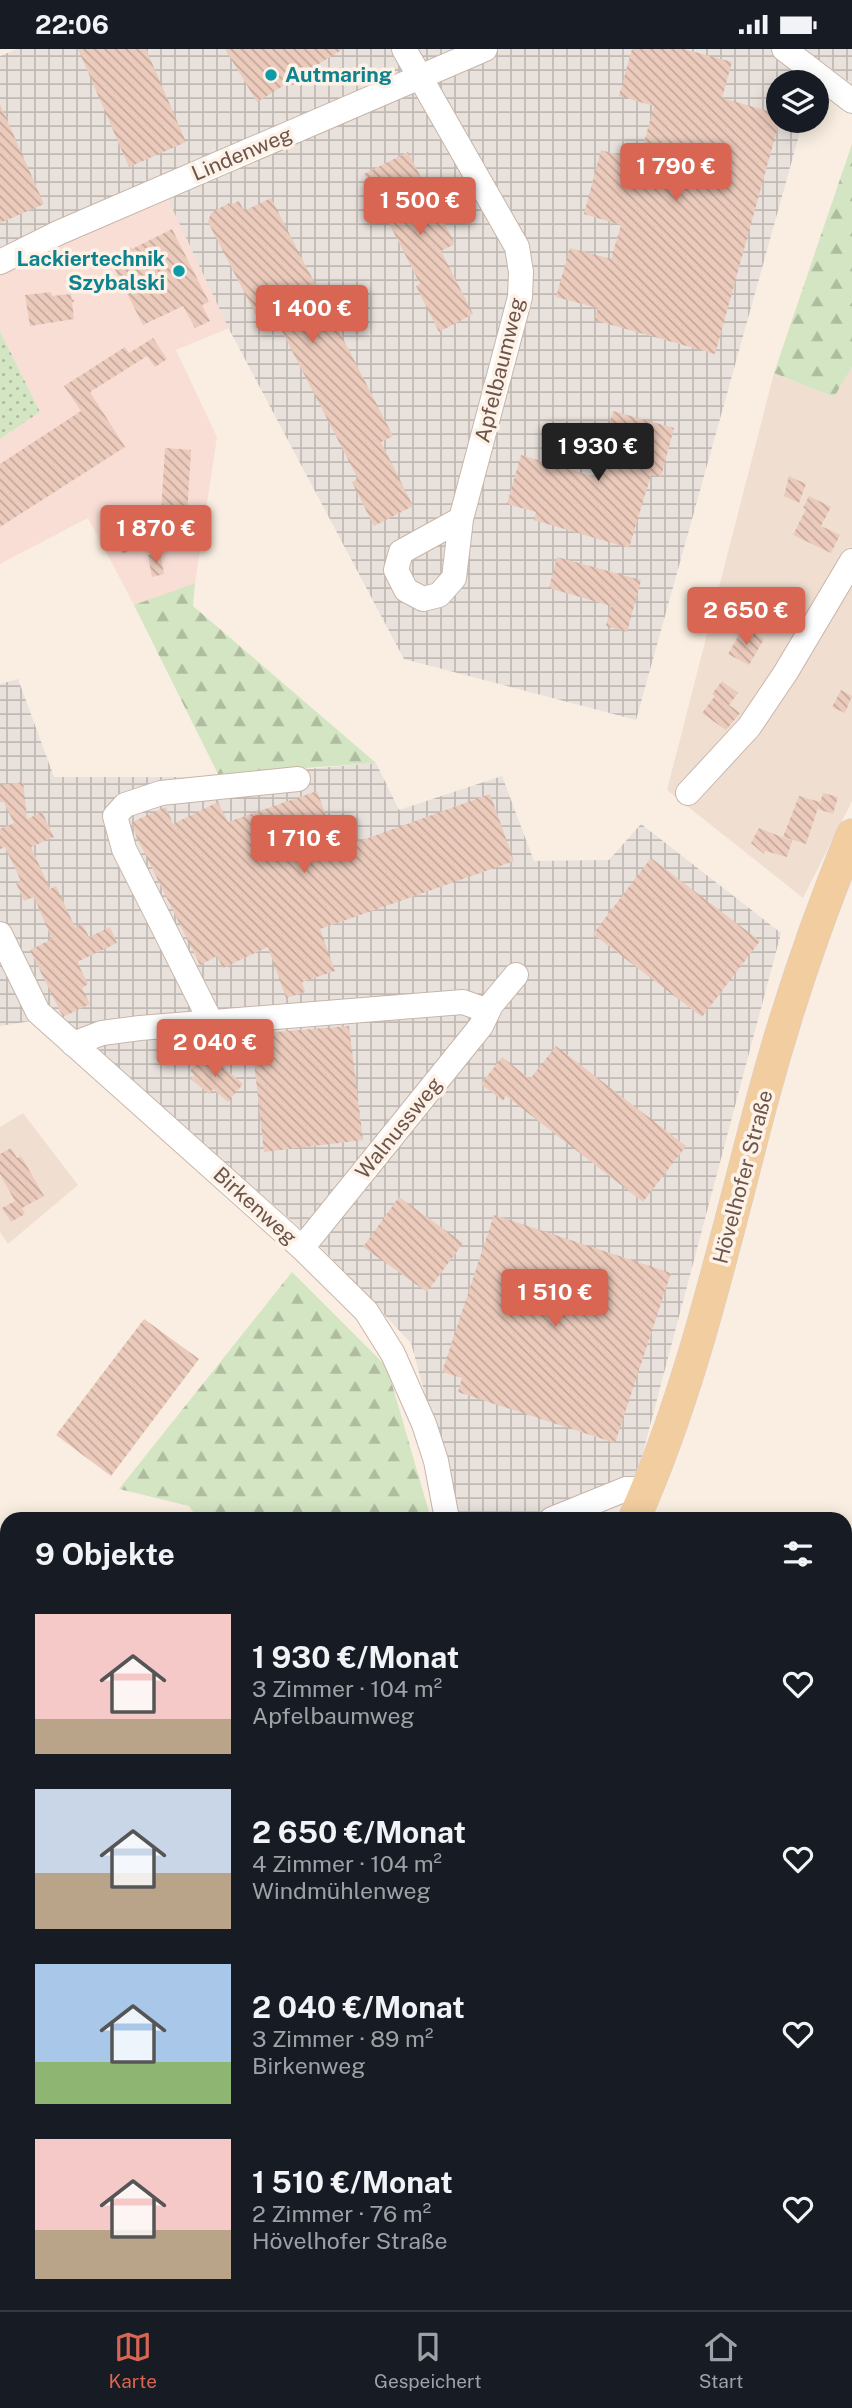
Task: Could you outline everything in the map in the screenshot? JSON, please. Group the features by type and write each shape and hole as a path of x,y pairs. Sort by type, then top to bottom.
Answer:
{"main road":[{"name":"Hövelhofer Straße","path":"637,1512 662,1451 710,1303 765,1093 807,956 852,835"}],"street":[{"name":"Apfelbaumweg","path":"404,49 517,247 522,272 520,297 461,519"},
{"name":"Lindenweg","path":"0,262 58,233 485,49"},
{"path":"784,49 852,101"},
{"path":"688,793 749,727 786,672 852,561"},
{"path":"211,1022 124,849 115,816 125,805 161,793 298,779"},
{"name":"Birkenweg","path":"0,934 38,1012 302,1248 366,1311 393,1355 424,1424 442,1485 446,1512"},
{"name":"Walnussweg","path":"302,1248 481,1026 490,1008 516,975"},
{"path":"73,1044 102,1033 211,1022 463,1002 490,1008"},
{"path":"569,1512 626,1489 647,1489"}],"shaded area":[{"path":"17,49 852,49 852,84 822,62 819,70 766,70 766,133 800,133 636,720 404,659 229,329 158,178 119,193 0,249 0,56"},
{"path":"169,199 229,328 176,350 217,437 195,583 134,605 88,518 0,564 0,439 40,412 0,331 0,271"},
{"path":"852,367 852,801 803,898 667,790 774,373 834,397"},
{"path":"18,679 54,777 216,777 376,763 399,810 502,776 534,861 609,860 641,824 781,933 635,1482 556,1512 457,1512 411,1343 313,1239 57,1017 0,1026 0,684"},
{"path":"23,1113 78,1185 8,1244 0,1232 0,1127"}],"green space":[{"path":"852,144 852,367 834,397 774,373"},
{"path":"0,331 40,412 0,439"},
{"path":"195,583 193,606 376,763 218,774 134,605"},
{"path":"292,1272 387,1367 429,1512 193,1512 189,1506 119,1489"}],"building":[{"path":"78,49 146,49 186,142 129,167"},
{"name":"Autmaring","path":"225,49 343,49 257,102"},
{"path":"632,49 684,49 732,62 722,98 766,110 766,133 776,133 715,354 594,320 598,308 556,297 570,248 611,259 621,225 584,214 601,150 639,161 654,106 619,96"},
{"path":"0,104 44,204 0,223"},
{"path":"408,152 455,244 441,251 473,314 439,332 416,286 420,284 364,174"},
{"path":"271,198 393,436 381,442 413,506 374,526 352,482 358,479 271,310 257,317 208,222 211,213 229,203 230,205 239,201 244,211"},
{"path":"172,229 209,302 202,305 210,321 195,328 183,306 143,325 109,258"},
{"path":"51,292 52,296 71,294 74,319 30,326 25,295"},
{"path":"153,338 167,359 155,367 147,356 90,392 125,447 0,527 0,464 81,411 64,386 125,347 129,353"},
{"path":"613,411 674,428 661,477 651,475 629,548 534,520 536,512 507,504 521,455 595,477"},
{"path":"165,448 191,450 186,532 160,530"},
{"path":"789,476 806,484 799,503 784,496"},
{"path":"809,496 831,507 821,526 840,535 831,553 793,535 806,509 803,508"},
{"path":"121,522 134,549 122,554 110,527"},
{"path":"160,553 164,574 152,577 148,555"},
{"path":"557,557 641,580 627,632 606,626 611,606 549,588"},
{"path":"743,628 764,639 749,665 728,654"},
{"path":"722,681 738,693 729,705 740,713 726,730 702,713"},
{"path":"841,690 852,696 845,713 832,707"},
{"path":"23,782 27,819 42,812 54,837 31,847 50,889 56,886 75,927 82,924 89,937 110,927 117,943 77,962 88,984 82,988 90,1004 65,1016 61,1013 30,950 52,939 34,897 24,901 16,883 21,881 5,847 0,849 0,829 14,823 4,802 0,802 0,785"},
{"path":"317,791 338,849 490,794 514,861 320,929 335,971 302,982 305,992 286,998 268,947 223,968 217,956 200,965 136,836 132,822 166,807 173,824 218,802 228,822"},
{"path":"823,793 838,797 833,814 818,809"},
{"path":"799,796 820,802 806,844 783,837"},
{"path":"759,828 792,841 787,857 765,851 764,854 751,843"},
{"path":"651,858 760,941 702,1017 593,934"},
{"path":"349,1026 363,1140 264,1152 251,1034"},
{"path":"556,1046 686,1146 643,1202 506,1096 503,1101 481,1084 502,1057 530,1079"},
{"path":"211,1056 243,1084 228,1102 213,1089 209,1094 191,1079 194,1075 190,1071 200,1059 205,1063"},
{"path":"11,1148 17,1158 21,1156 44,1196 22,1208 25,1214 11,1222 2,1208 15,1201 0,1174 0,1154"},
{"path":"399,1197 463,1243 427,1292 363,1247"},
{"path":"494,1215 671,1273 615,1443 458,1392 462,1378 442,1372"},
{"path":"144,1319 199,1359 111,1476 56,1435"}],"place":[{"name":"Autmaring","path":"271,75"},
{"name":"Lackiertechnik Szybalski","path":"179,271"}]}
